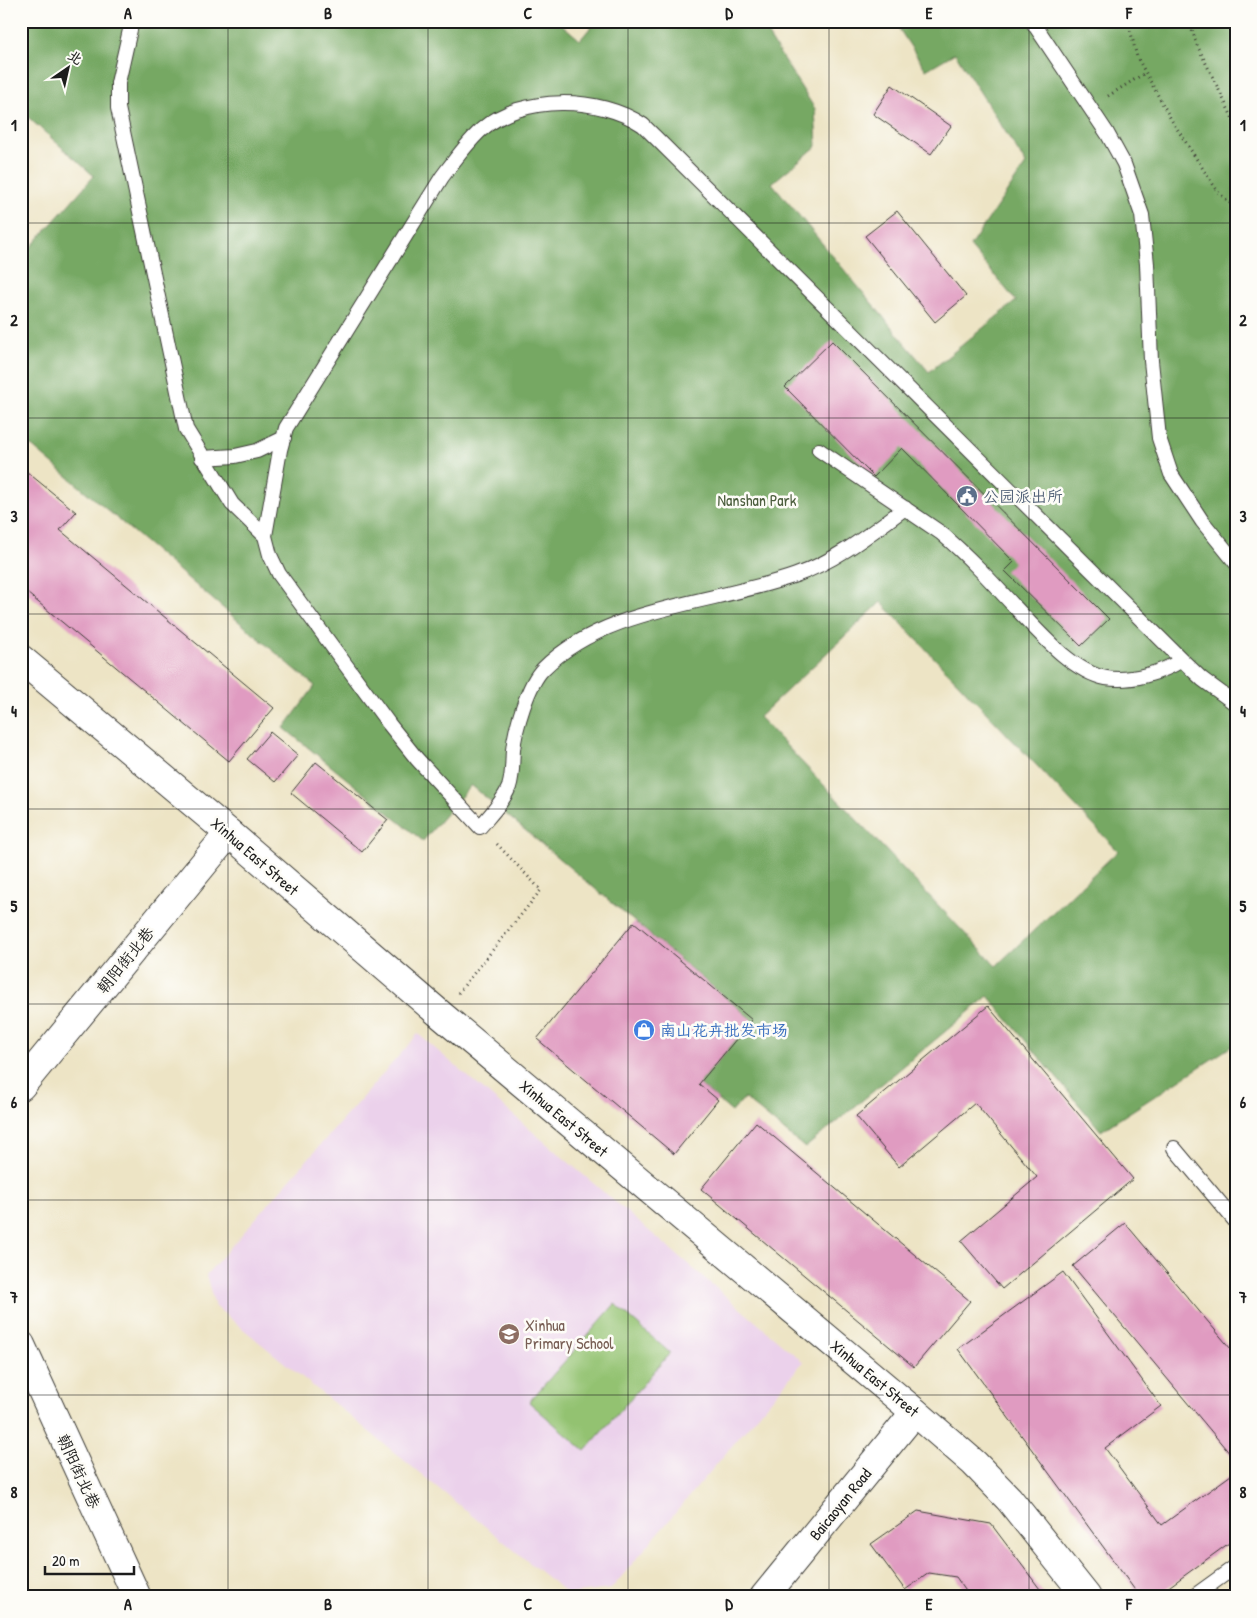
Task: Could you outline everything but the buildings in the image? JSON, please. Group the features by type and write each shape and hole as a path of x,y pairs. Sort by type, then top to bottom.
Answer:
{"street":[{"name":"Xinhua East Street","path":"21,660 229,833 441,1015 974,1463 1009,1499 1087,1597"},
{"name":"朝阳街北巷","path":"21,1086 229,833"},
{"name":"朝阳街北巷","path":"21,1345 137,1597"},
{"name":"Baicaoyan Road","path":"764,1597 915,1412"}],"lane":[{"path":"132,21 118,83 118,108 186,429 202,458 232,504 265,536"},
{"path":"1032,21 1107,133 1124,164 1142,215 1147,264 1151,361 1159,438 1171,474 1202,521 1236,563"},
{"path":"905,508 877,529 825,562 796,575 646,615 603,629 577,642 542,671 534,683 522,710 514,744 513,767 509,786 496,807 480,827 417,759 377,708 279,574 270,555 265,536 286,428 442,178 459,154 482,130 515,112 551,103 586,105 617,111 637,121 657,138 1182,660 1202,679 1236,704"},
{"path":"202,458 242,454 257,450 284,438"},
{"path":"819,450 941,533 1037,629 1084,670 1105,678 1128,678 1155,673 1182,660"},
{"path":"1174,1148 1236,1222"},
{"path":"1192,1597 1236,1566"}],"path":[{"path":"1128,21 1137,57 1172,121 1218,192 1230,203 1236,203"},
{"path":"1189,21 1197,45 1236,125"},
{"path":"1090,107 1145,73"},
{"path":"441,1015 541,890 480,827"}],"shaded area":[{"name":"Xinhua Primary School","path":"418,1034 803,1362 611,1589 568,1594 215,1306 206,1275"}],"green space":[{"name":"Nanshan Park","path":"21,21 558,21 580,40 596,21 759,21 815,109 817,146 772,183 929,372 1016,301 970,246 1026,164 955,53 926,70 894,21 1236,21 1236,1048 1232,1046 1101,1131 988,996 805,1148 744,1098 732,1112 699,1084 752,1020 471,785 423,841 284,728 315,686 21,437 21,258 94,176 21,111","holes":["881,602 1118,851 996,966 759,717"]},
{"path":"615,1304 670,1353 585,1451 529,1402"}],"place":[{"name":"公园派出所","path":"967,496"},
{"name":"南山花卉批发市场","path":"644,1030"},
{"name":"Xinhua Primary School","path":"509,1334"}]}
